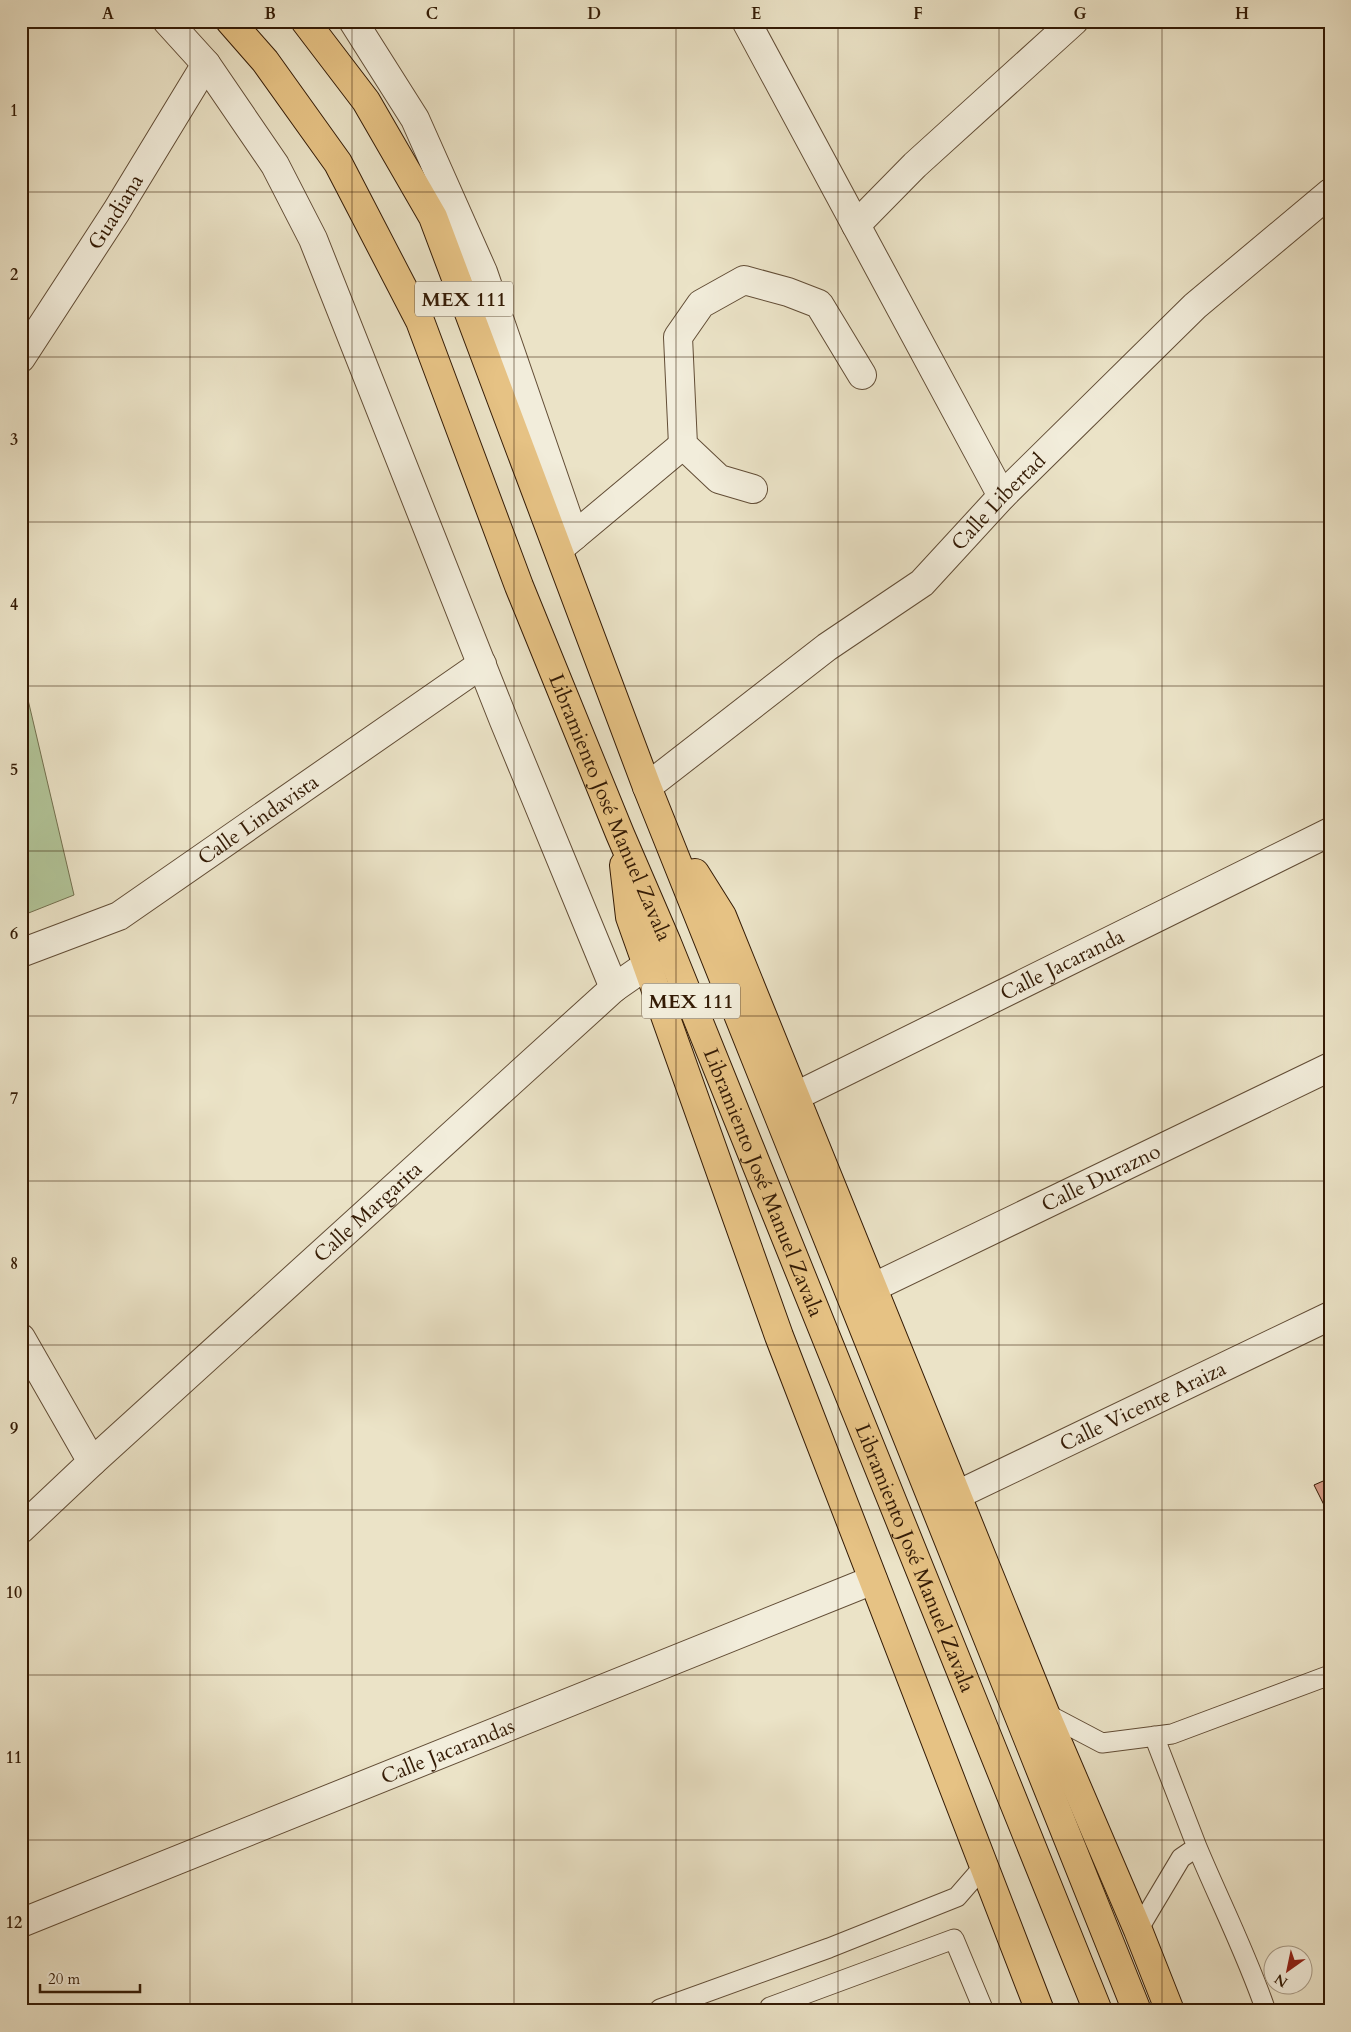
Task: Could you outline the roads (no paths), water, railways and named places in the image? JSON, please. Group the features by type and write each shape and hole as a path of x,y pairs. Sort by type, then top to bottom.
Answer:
{"main road":[{"name":"Libramiento José Manuel Zavala","path":"230,21 265,61 338,163 420,321 519,586 620,834 668,943 1098,2011"},
{"name":"Libramiento José Manuel Zavala","path":"304,21 366,101 433,217 566,543 652,799 1138,2011"},
{"path":"652,799 722,916 1045,1713 1138,1930 1170,2011"},
{"path":"620,834 630,917 647,965 780,1336 1040,2011"}],"street":[{"path":"167,21 206,64 275,165 313,239 482,664 614,988"},
{"path":"353,21 415,119 483,272 566,543 683,445"},
{"path":"746,21 1002,496"},
{"path":"856,225 916,165 1074,21"},
{"name":"Guadiana","path":"21,358 116,212 206,64"},
{"name":"Calle Libertad","path":"652,799 827,647 922,583 1002,496 1195,306 1330,193"},
{"path":"753,489 719,479 683,445 678,337 701,304 744,280 788,292 819,304 862,375"},
{"name":"Calle Lindavista","path":"21,953 119,916 482,664"},
{"name":"Calle Jacaranda","path":"794,1097 1330,832"},
{"name":"Calle Margarita","path":"21,1529 92,1462 614,988 647,965"},
{"name":"Calle Durazno","path":"872,1288 1330,1067"},
{"name":"Calle Vicente Araiza","path":"957,1495 1330,1316"},
{"path":"21,1338 92,1462"},
{"name":"Calle Jacarandas","path":"21,1923 873,1580"}],"lane":[{"path":"1045,1713 1102,1743 1172,1734 1330,1675"},
{"path":"1154,1736 1197,1848 1256,1980 1266,2011"},
{"path":"1138,1930 1181,1858 1197,1848"},
{"path":"658,2011 668,2005 853,1939 957,1897 984,1866"},
{"path":"772,2011 770,2007 954,1939 984,2011"}]}
